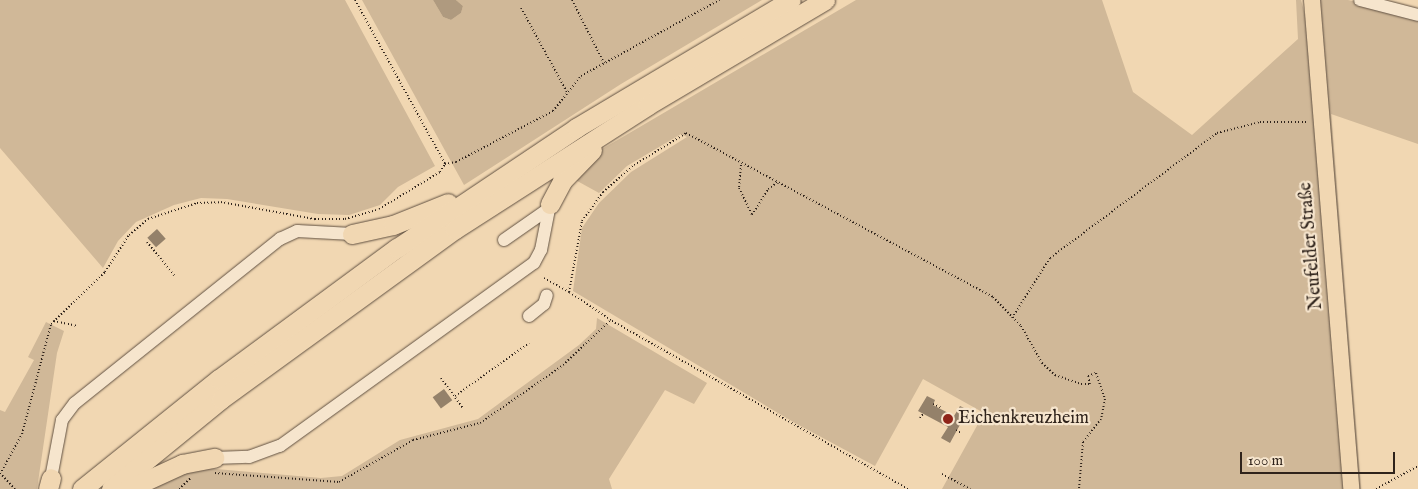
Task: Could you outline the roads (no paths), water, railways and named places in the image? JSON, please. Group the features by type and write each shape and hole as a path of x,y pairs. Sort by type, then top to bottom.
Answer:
{"highway":[{"path":"82,489 305,314 490,184 656,78 791,0"},
{"path":"111,489 221,399 376,285 495,202 648,105 825,0"},
{"path":"548,207 562,181 579,160 648,105"},
{"path":"352,234 393,226 490,184"},
{"path":"128,489 182,464 212,465"}],"main road":[{"name":"Neufelder Straße","path":"1312,0 1351,489"}],"street":[{"path":"1360,0 1418,15"},
{"path":"504,240 548,207"},
{"path":"212,465 249,457 280,446 534,263 541,250 548,207"},
{"path":"49,483 62,420 75,403 280,239 297,232 352,234"},
{"path":"529,316 539,309 548,295"}],"place":[{"name":"Eichenkreuzheim","path":"948,419"}]}
